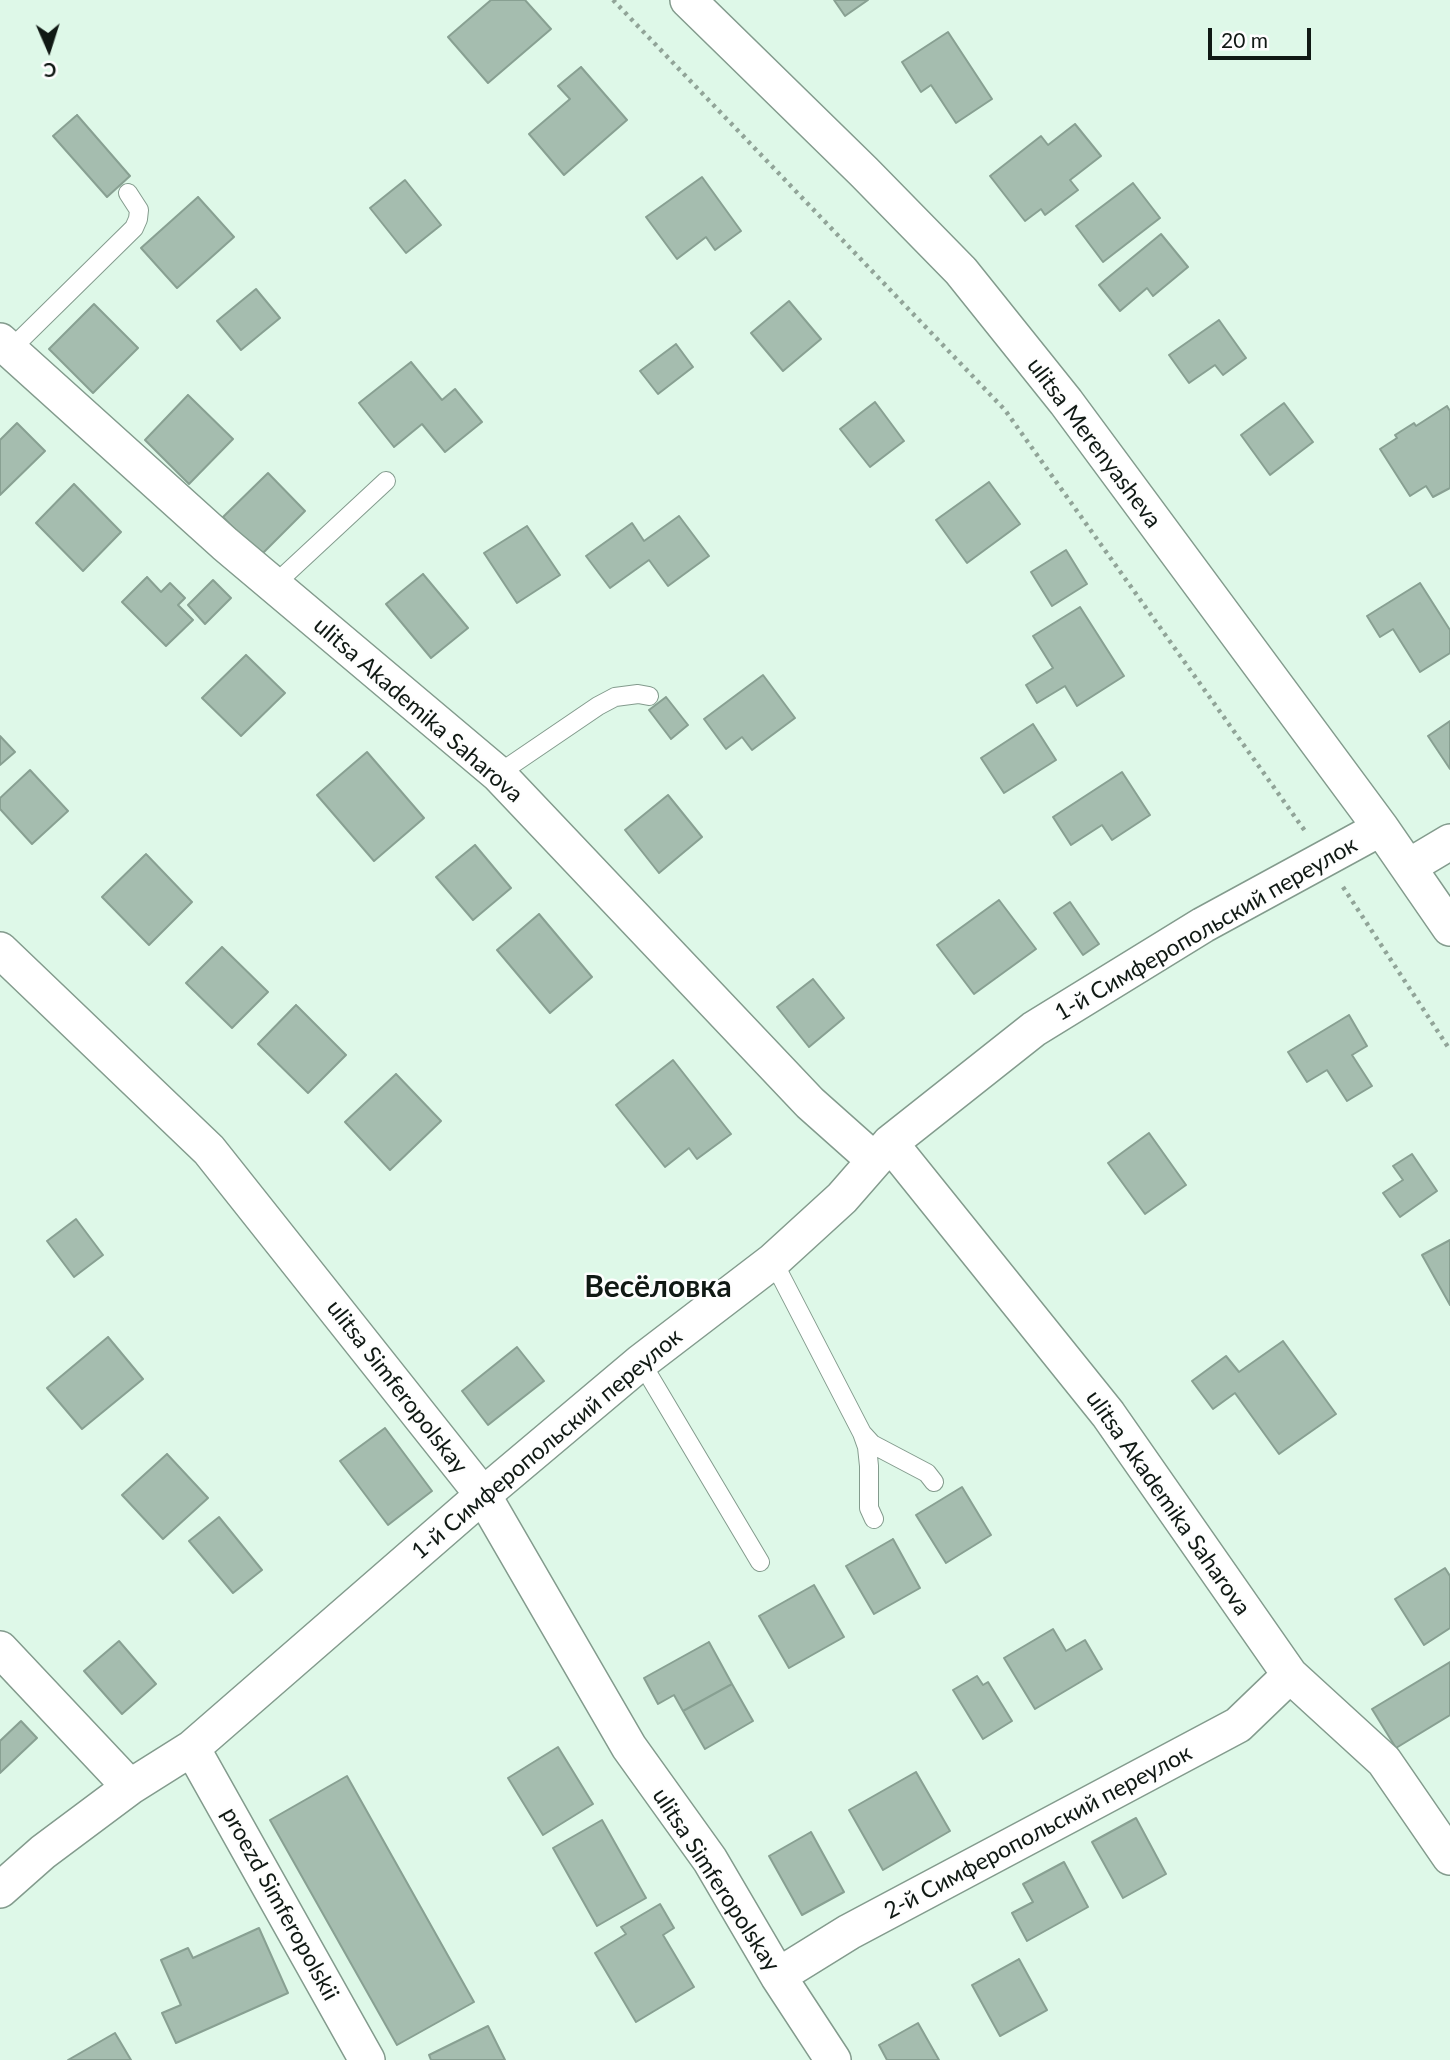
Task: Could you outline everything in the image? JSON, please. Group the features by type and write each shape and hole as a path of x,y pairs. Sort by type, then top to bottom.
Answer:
{"street":[{"name":"ulitsa Merenyasheva","path":"688,0 961,271 1066,402 1381,828 1450,928"},
{"name":"ulitsa Akademika Saharova","path":"5,345 214,534 498,774 810,1103 882,1152 1108,1414 1290,1675 1384,1761 1450,1857"},
{"name":"1-й Симферопольский переулок","path":"0,1890 43,1852 130,1787 192,1748 641,1362 772,1261 842,1198 882,1152 1034,1030 1203,925 1381,828"},
{"path":"1408,867 1450,842"},
{"name":"ulitsa Simferopolskay","path":"0,950 209,1150 483,1496 629,1747 710,1860 778,1976 833,2060"},
{"path":"0,1649 130,1787"},
{"name":"2-й Симферопольский переулок","path":"778,1976 849,1932 1238,1725 1290,1675"},
{"name":"proezd Simferopolskii","path":"192,1748 367,2060"}],"lane":[{"path":"5,345 134,228 139,209 128,194"},
{"path":"274,585 386,481"},
{"path":"498,774 615,697 638,694 649,696"},
{"path":"772,1261 862,1433 869,1465 869,1508 874,1519"},
{"path":"641,1362 760,1562"},
{"path":"862,1433 880,1449 926,1473 933,1482"}],"path":[{"path":"613,0 1005,410 1325,859 1450,1050"}],"building":[{"path":"491,0 525,0 551,29 488,83 448,37"},
{"path":"834,0 868,0 845,16"},
{"path":"948,32 992,99 956,123 931,85 921,92 902,62"},
{"path":"581,67 627,120 564,175 529,134 570,99 558,86"},
{"path":"77,115 130,176 107,197 53,136"},
{"path":"1075,124 1101,156 1070,180 1078,190 1045,215 1041,209 1025,221 990,176 1041,136 1048,145"},
{"path":"702,177 741,231 715,250 706,237 677,259 646,217"},
{"path":"405,180 441,225 406,253 370,208"},
{"path":"1133,183 1160,218 1103,262 1076,226"},
{"path":"198,197 234,237 177,288 141,248"},
{"path":"1161,234 1188,267 1153,296 1147,288 1120,311 1099,285"},
{"path":"256,289 280,318 241,350 217,321"},
{"path":"789,301 821,339 783,371 751,333"},
{"path":"94,304 138,348 93,393 49,349"},
{"path":"1219,320 1246,358 1223,375 1215,365 1189,383 1169,355"},
{"path":"676,344 693,367 658,394 640,371"},
{"path":"411,362 442,400 455,389 482,422 445,452 422,424 394,447 359,403"},
{"path":"188,395 233,439 189,484 145,440"},
{"path":"875,402 904,441 870,467 840,429"},
{"path":"1284,403 1313,442 1270,475 1241,435"},
{"path":"1447,406 1450,411 1450,488 1433,497 1426,486 1410,496 1380,449 1397,438 1395,435 1414,423 1416,426"},
{"path":"17,423 45,451 0,495 0,440"},
{"path":"268,473 305,511 260,556 223,517"},
{"path":"989,482 1020,524 967,563 936,520"},
{"path":"74,484 121,532 83,571 36,523"},
{"path":"679,516 709,556 668,586 649,560 610,588 586,556 632,523 644,541"},
{"path":"527,526 560,575 517,603 484,553"},
{"path":"1066,550 1087,584 1052,606 1031,572"},
{"path":"423,574 468,628 431,658 386,604"},
{"path":"147,577 161,592 170,583 185,598 178,605 193,620 166,646 122,602"},
{"path":"213,580 231,598 205,624 188,605"},
{"path":"1420,583 1450,630 1450,653 1420,672 1393,629 1380,637 1367,616"},
{"path":"1080,607 1124,676 1077,706 1065,686 1037,703 1026,685 1053,668 1033,636"},
{"path":"246,655 285,693 241,736 202,698"},
{"path":"763,675 795,718 752,750 742,737 726,749 704,719"},
{"path":"666,697 688,725 671,739 649,710"},
{"path":"1450,721 1450,769 1428,736"},
{"path":"1033,724 1056,760 1004,793 981,758"},
{"path":"0,736 15,752 0,765"},
{"path":"367,752 424,818 374,861 317,795"},
{"path":"30,770 68,811 32,844 0,809 0,798"},
{"path":"1122,772 1150,815 1112,840 1102,825 1071,845 1053,817"},
{"path":"668,795 702,837 659,873 625,830"},
{"path":"475,845 511,888 473,920 436,877"},
{"path":"146,854 192,902 149,945 102,897"},
{"path":"999,900 1036,949 974,994 937,945"},
{"path":"1070,902 1099,944 1083,955 1054,913"},
{"path":"539,914 592,977 550,1013 497,950"},
{"path":"222,947 268,992 232,1028 186,983"},
{"path":"813,979 844,1018 809,1047 777,1007"},
{"path":"296,1005 346,1055 308,1093 258,1044"},
{"path":"1349,1015 1367,1046 1352,1055 1372,1086 1347,1101 1327,1070 1307,1082 1288,1052"},
{"path":"673,1060 731,1134 697,1159 689,1148 665,1167 616,1105"},
{"path":"396,1074 441,1121 390,1170 345,1122"},
{"path":"1149,1133 1186,1185 1145,1214 1108,1163"},
{"path":"1412,1154 1437,1191 1400,1217 1383,1193 1403,1180 1393,1166"},
{"path":"76,1219 103,1255 74,1277 47,1241"},
{"path":"1450,1240 1450,1305 1422,1255"},
{"path":"108,1337 143,1379 82,1429 47,1388"},
{"path":"1283,1341 1336,1414 1279,1454 1235,1393 1213,1409 1192,1381 1226,1356 1239,1372"},
{"path":"517,1347 544,1381 488,1425 462,1391"},
{"path":"385,1428 432,1491 388,1525 340,1461"},
{"path":"167,1454 208,1498 163,1539 122,1495"},
{"path":"962,1487 991,1535 946,1563 916,1515"},
{"path":"219,1517 262,1570 233,1593 189,1541"},
{"path":"893,1539 920,1588 874,1614 846,1566"},
{"path":"1445,1568 1450,1576 1450,1628 1424,1645 1395,1599"},
{"path":"814,1585 844,1637 789,1668 759,1616"},
{"path":"1053,1629 1066,1651 1085,1640 1102,1669 1035,1709 1004,1658"},
{"path":"119,1641 156,1684 122,1714 84,1671"},
{"path":"709,1642 732,1684 683,1711 674,1695 658,1704 644,1678"},
{"path":"1450,1662 1450,1715 1396,1748 1372,1709"},
{"path":"977,1676 983,1685 988,1682 1012,1721 983,1739 953,1690"},
{"path":"732,1684 753,1721 705,1749 683,1711"},
{"path":"21,1721 37,1738 0,1773 0,1741"},
{"path":"558,1747 593,1804 543,1835 508,1778"},
{"path":"916,1772 950,1831 883,1870 849,1810"},
{"path":"347,1776 474,2002 397,2045 270,1820"},
{"path":"1136,1818 1166,1874 1123,1898 1092,1842"},
{"path":"602,1820 646,1898 597,1926 553,1848"},
{"path":"811,1832 844,1892 802,1915 769,1856"},
{"path":"1064,1862 1088,1907 1027,1941 1012,1913 1033,1902 1023,1884"},
{"path":"660,1904 674,1928 663,1935 694,1987 636,2022 595,1953 626,1934 621,1927"},
{"path":"259,1928 288,1993 176,2043 162,2013 181,2005 161,1960 188,1948 193,1958"},
{"path":"1019,1959 1047,2010 1000,2036 972,1985"},
{"path":"918,2023 939,2060 887,2060 879,2045"},
{"path":"488,2026 505,2060 431,2060 429,2055"},
{"path":"115,2033 131,2060 68,2060"}],"district":[{"name":"Весёловка","path":"658,1287"}]}
